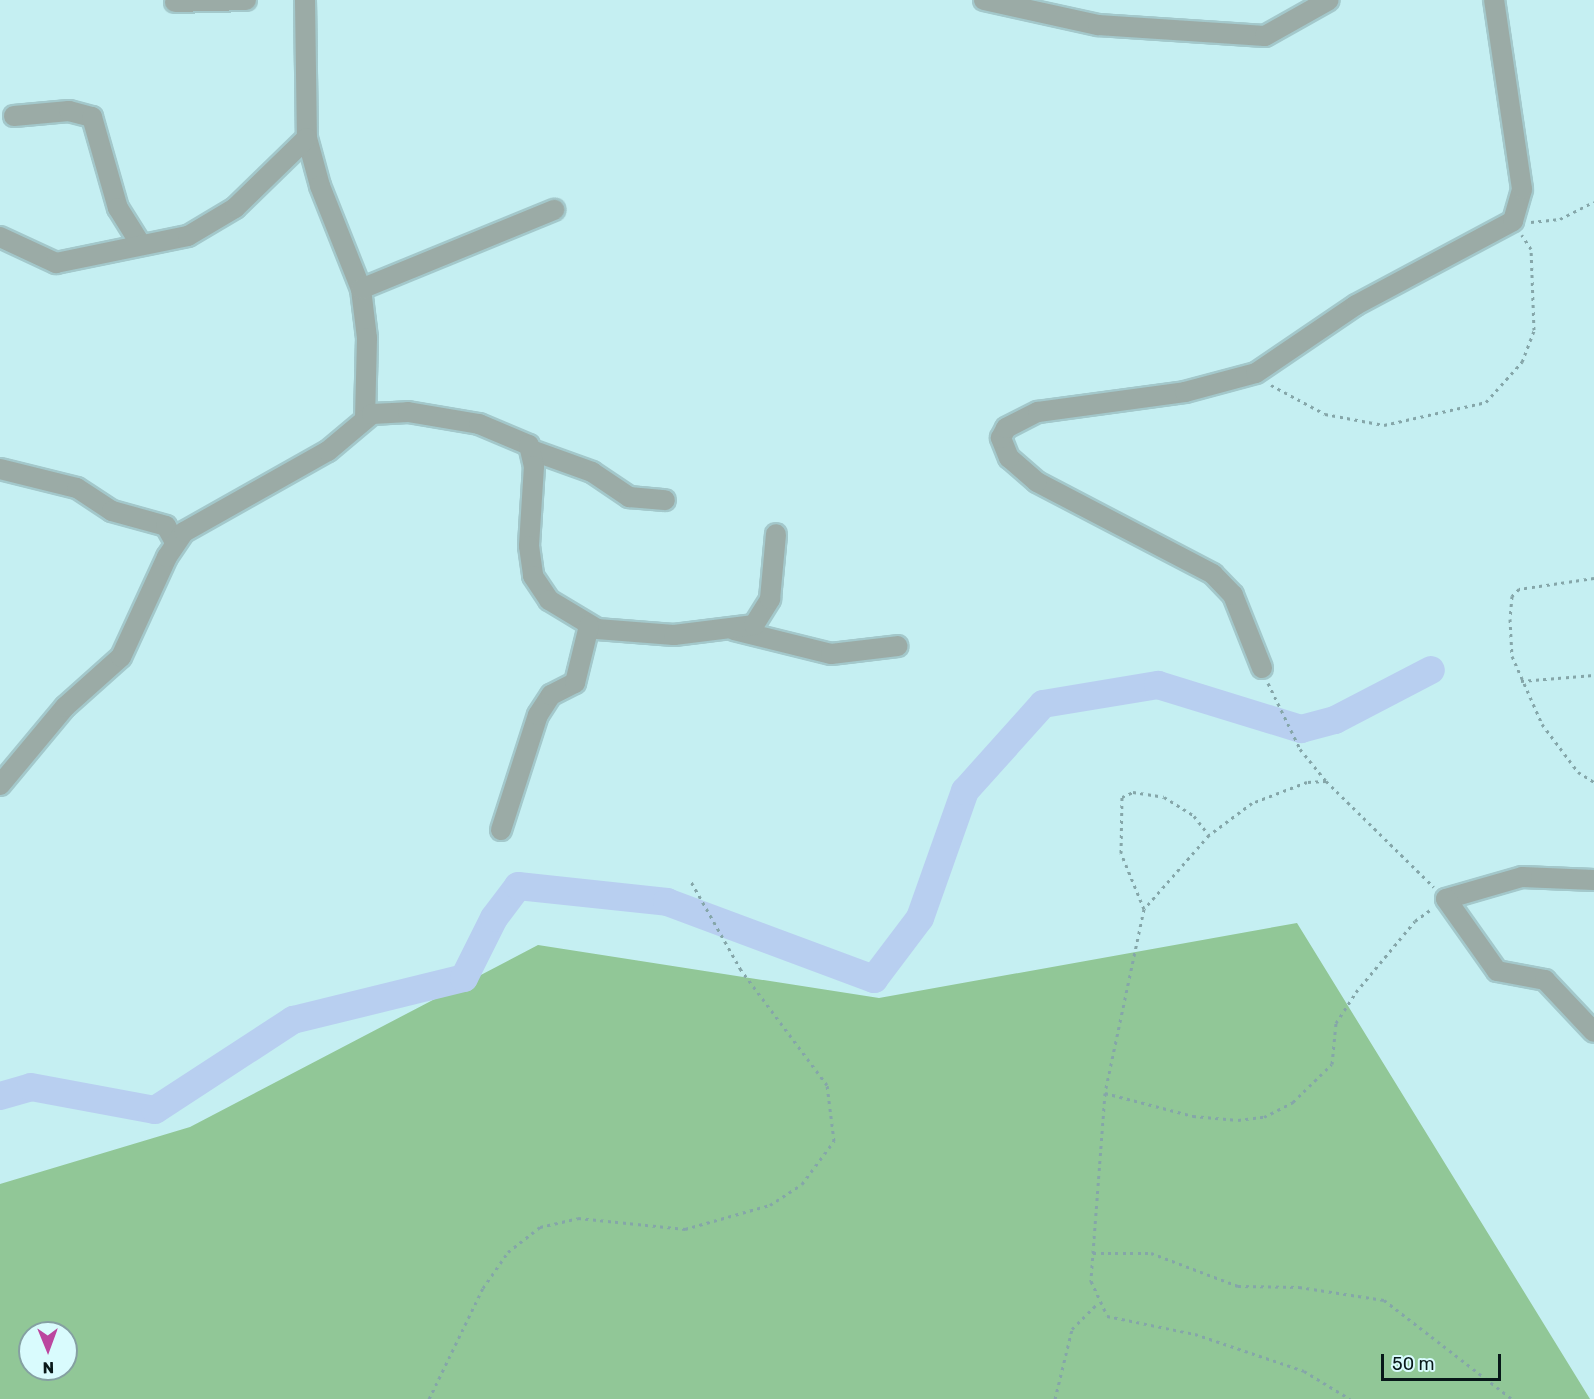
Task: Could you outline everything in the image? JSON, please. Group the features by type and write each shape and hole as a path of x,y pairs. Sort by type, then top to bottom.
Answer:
{"street":[{"path":"175,2 246,0"},
{"path":"305,0 307,138 320,186 361,289 367,338 365,418"},
{"path":"984,0 1098,25 1265,36 1329,0"},
{"path":"1262,668 1233,595 1213,574 1037,482 1009,458 1000,438 1006,428 1038,412 1185,392 1256,373 1356,305 1513,221 1522,189 1494,0"},
{"path":"14,116 69,111 92,117 118,208 140,242"},
{"path":"0,237 56,263 105,256 140,242 180,239 219,221 307,138"},
{"path":"361,289 554,210"},
{"path":"0,785 65,707 121,657 175,542 328,451 365,418 408,412 479,424 510,433 531,450 592,472 629,497 665,500"},
{"path":"531,450 533,576 549,600 589,626 646,635 753,625 766,608 776,534"},
{"path":"0,469 77,488 112,511 166,526 175,542"},
{"path":"501,830 538,716 546,700 575,682 589,626"},
{"path":"729,629 831,654 898,646"},
{"path":"1594,880 1522,877 1446,899 1497,971 1545,980 1594,1032"}],"path":[{"path":"1513,221 1560,219 1594,201"},
{"path":"1256,373 1299,405 1384,425 1486,402 1522,362 1534,330 1531,249 1513,221"},
{"path":"1594,578 1519,589 1512,596 1512,656 1521,681 1561,750 1578,772 1594,782"},
{"path":"1105,1094 1193,1116 1238,1120 1264,1117 1293,1102 1332,1064 1336,1023 1356,992 1415,921 1446,899 1326,781 1300,749 1262,668"},
{"path":"1521,681 1594,675"},
{"path":"1326,781 1270,794 1209,835 1144,909 1105,1094 1091,1281 1098,1304 1119,1321 1195,1334 1304,1371 1350,1399"},
{"path":"1144,909 1121,853 1122,797 1157,794 1183,807 1209,835"},
{"path":"429,1399 483,1288 508,1252 540,1227 578,1218 685,1229 760,1208 802,1184 834,1141 827,1085 741,970 690,880"},
{"path":"1093,1253 1151,1253 1238,1286 1299,1287 1384,1300 1512,1399"},
{"path":"1055,1399 1072,1329 1098,1304"}],"green space":[{"path":"1297,923 1590,1399 0,1399 0,1184 190,1127 538,945 879,998"}],"waterway":[{"path":"0,1096 31,1087 155,1110 293,1020 464,978 494,918 518,886 667,902 874,979 920,918 965,791 1043,704 1158,685 1301,729 1335,720 1431,670"}]}
